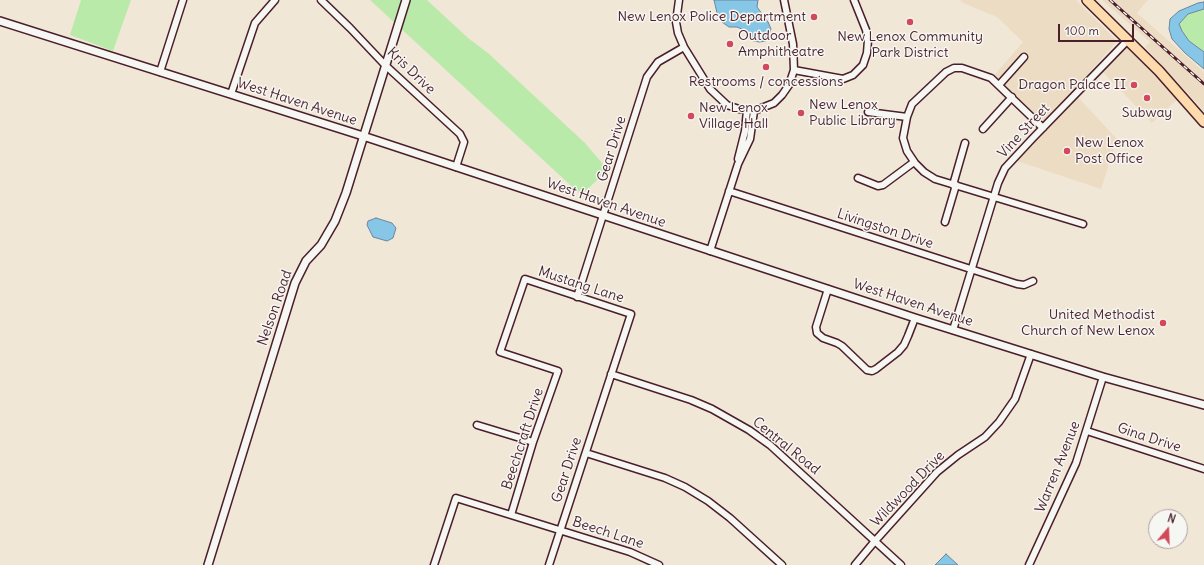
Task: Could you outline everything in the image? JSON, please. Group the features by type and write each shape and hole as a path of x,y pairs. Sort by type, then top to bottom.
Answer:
{"main road":[{"path":"1087,0 1176,89 1204,122"}],"street":[{"path":"160,72 183,0"},
{"path":"231,94 252,29 259,17 275,0"},
{"name":"Kris Drive","path":"321,0 386,65 460,134 464,142 456,167"},
{"name":"Nelson Road","path":"208,565 295,284 306,262 321,245 335,221 346,193 406,0"},
{"path":"679,0 676,22 678,33 684,47 710,89 727,105 739,109 751,110 774,103 789,85 794,70 793,44 784,0"},
{"path":"794,70 843,79 853,75 863,65 867,53 868,40 866,30 854,0"},
{"name":"West Haven Avenue","path":"0,21 363,136 915,318 1103,377 1204,405"},
{"name":"Vine Street","path":"953,330 998,182 1005,168 1128,40"},
{"name":"Gear Drive","path":"577,297 647,77 658,62 684,47"},
{"path":"999,85 1024,57"},
{"path":"1043,128 991,78 984,74 962,68 954,68 946,72 912,104 907,117 903,138 907,151 914,162 924,172 935,179 1083,224"},
{"path":"983,129 1012,97"},
{"path":"710,251 738,164 751,110"},
{"path":"868,112 907,117"},
{"path":"945,222 965,143"},
{"path":"858,178 878,186 883,185 914,162"},
{"name":"Livingston Drive","path":"729,191 1017,284 1024,285 1033,281"},
{"name":"Mustang Lane","path":"558,371 500,352 525,279 631,314"},
{"path":"828,289 816,327 817,333 823,338 838,343 867,370 876,370 898,352 904,344 915,318"},
{"name":"Gear Drive","path":"549,565 631,314"},
{"name":"Wildwood Drive","path":"855,565 937,472 958,455 985,437 999,422 1015,398 1031,354"},
{"name":"Beechcraft Drive","path":"511,514 533,442 558,371"},
{"name":"Central Road","path":"611,374 691,400 712,409 749,430 770,445 901,565"},
{"name":"Warren Avenue","path":"1029,565 1076,463 1103,377"},
{"path":"477,426 533,442"},
{"name":"Gina Drive","path":"1087,431 1204,469"},
{"path":"586,453 666,478 685,487 708,501 730,518 782,565"},
{"name":"Beech Lane","path":"434,565 456,498 630,552 659,565"}],"shaded area":[{"path":"960,0 1076,0 1117,41 1041,128 990,80 1023,42 997,17 963,3"},
{"path":"1102,0 1148,0 1137,13 1204,72 1204,111 1145,47 1150,42"},
{"path":"1128,42 1181,96 1152,123 1100,69"},
{"path":"1076,95 1117,139 1101,189 1014,160"}],"green space":[{"path":"81,0 131,0 113,51 70,35"},
{"path":"370,0 427,0 468,38 488,53 585,143 608,170 581,195"},
{"path":"1204,9 1204,52 1189,41 1179,24 1188,14"}],"water":[{"path":"714,0 758,0 757,7 768,22 771,29 766,41 759,42 750,40 744,30 737,27 729,27 722,22 718,17"},
{"path":"1204,2 1204,9 1188,14 1179,24 1189,41 1204,52 1204,69 1185,53 1172,39 1169,29 1170,19 1179,11"},
{"path":"376,218 392,223 396,228 393,238 387,241 373,237 367,225 368,221"},
{"path":"946,554 958,565 935,565"}],"railway":[{"path":"1110,0 1204,84"}],"place":[{"name":"New Lenox Police Department","path":"814,17"},
{"name":"New Lenox Community Park District","path":"910,22"},
{"name":"Outdoor Amphitheatre","path":"730,44"},
{"name":"Restrooms / concessions","path":"766,67"},
{"name":"Dragon Palace II","path":"1134,85"},
{"name":"Subway","path":"1147,98"},
{"name":"New Lenox Public Library","path":"801,113"},
{"name":"New Lenox Village Hall","path":"691,116"},
{"name":"New Lenox Post Office","path":"1067,151"},
{"name":"United Methodist Church of New Lenox","path":"1163,323"}]}
